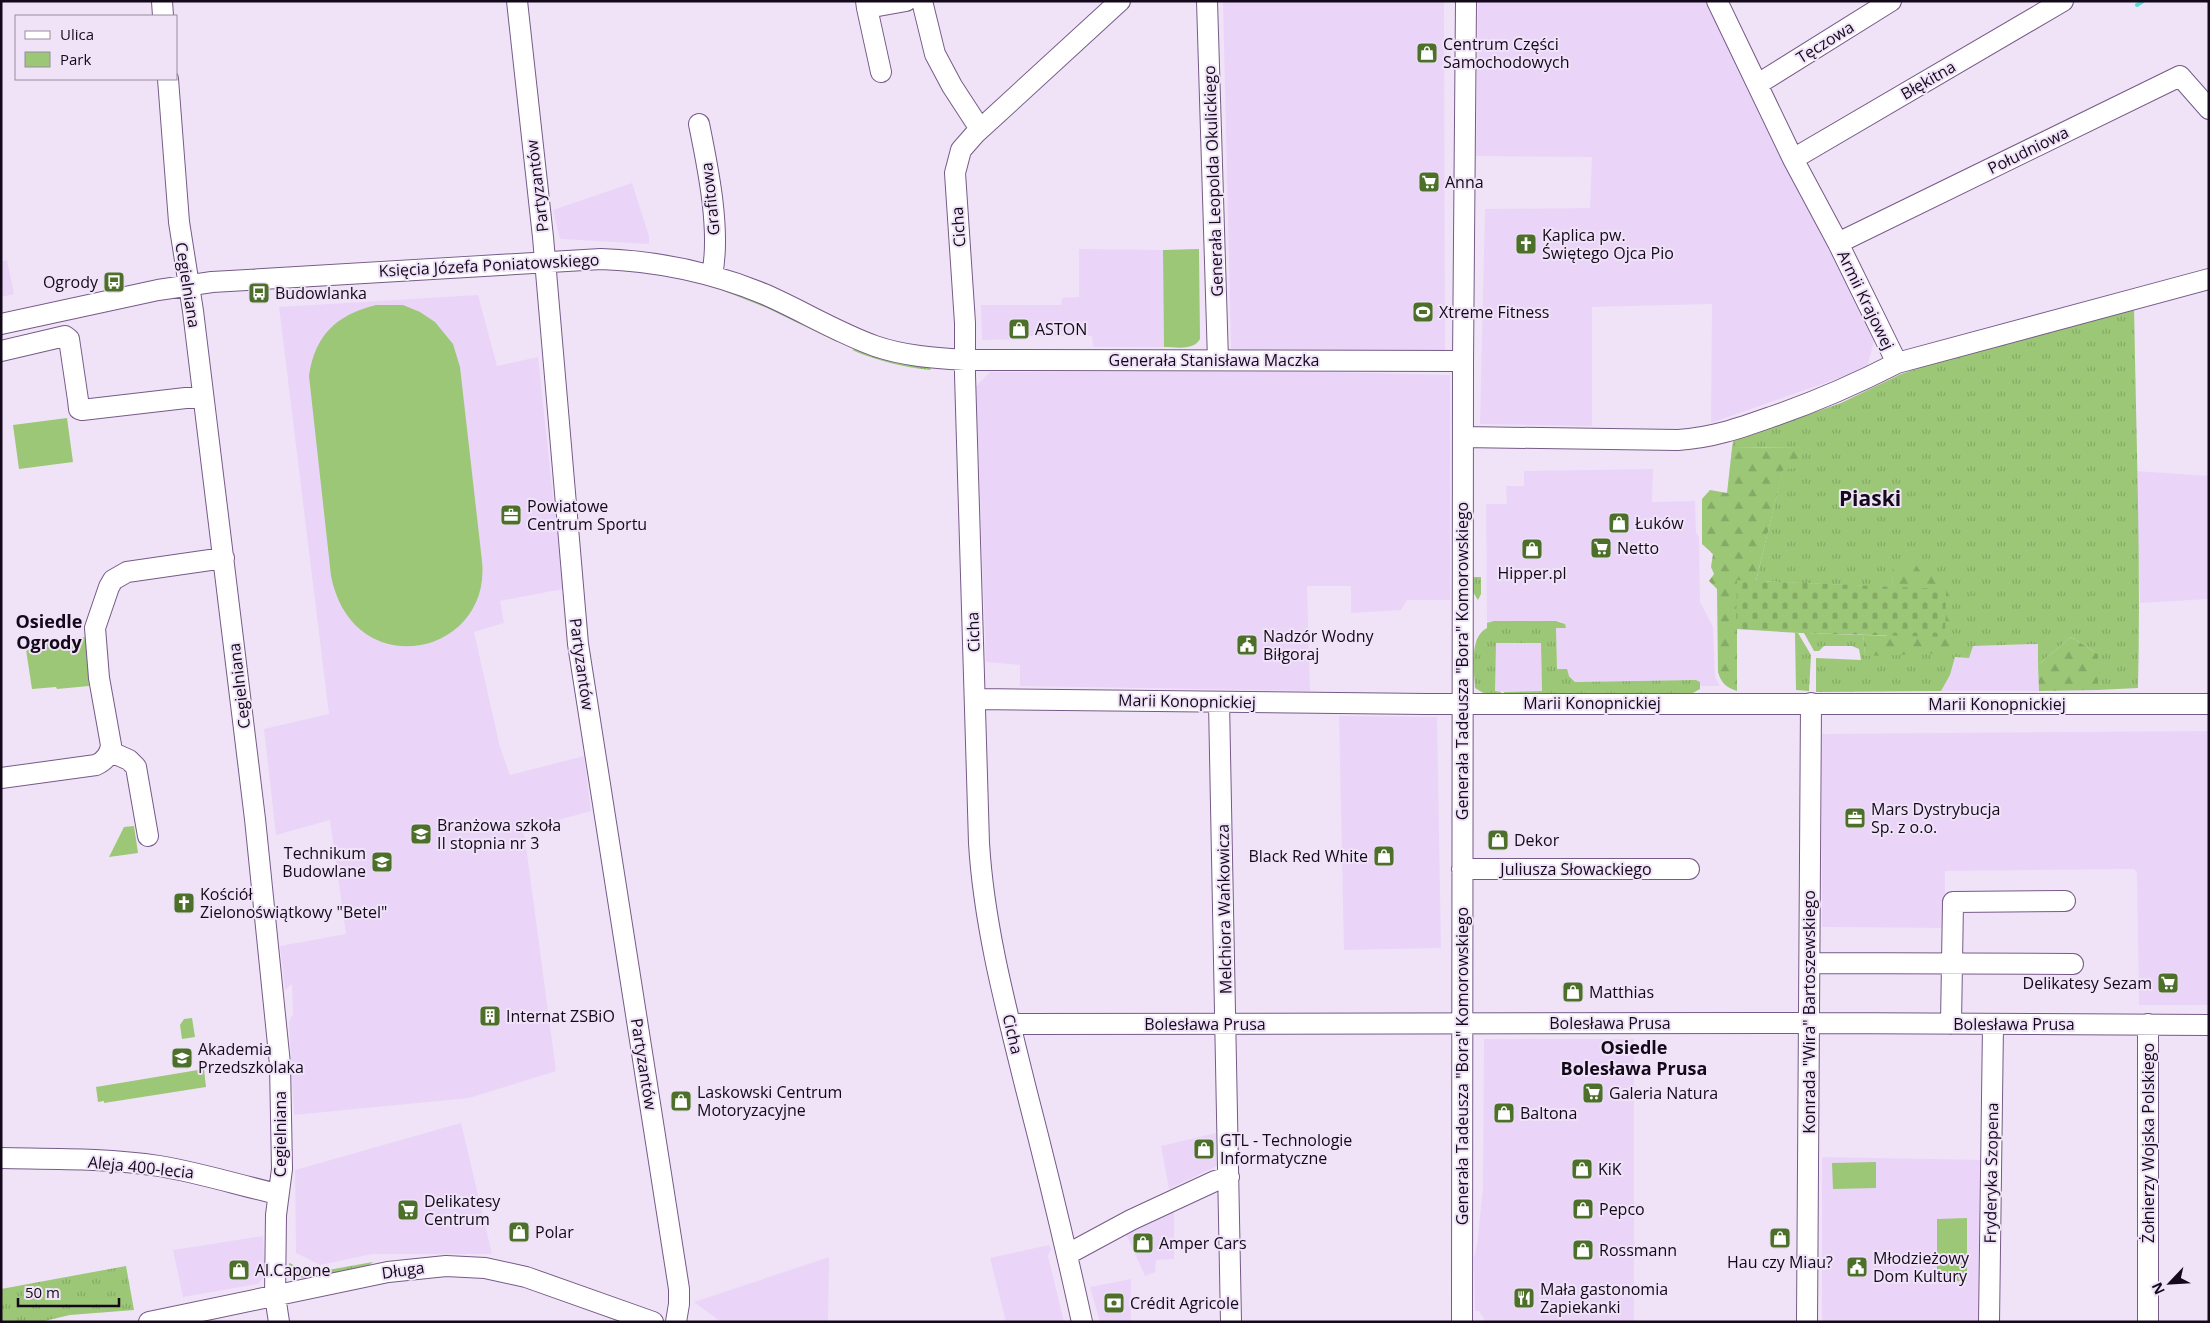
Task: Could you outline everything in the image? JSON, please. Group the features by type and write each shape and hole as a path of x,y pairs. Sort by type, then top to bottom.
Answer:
{"street":[{"path":"162,1 163,15"},
{"name":"Partyzantów","path":"517,1 546,261 577,635 678,1282 679,1304 676,1322"},
{"path":"881,72 867,5 906,1"},
{"path":"922,1 935,54 952,86 980,129"},
{"name":"Cicha","path":"1082,1322 1068,1254 1010,1024 984,899 979,842 965,323 955,173 961,150 980,129 1120,1"},
{"name":"Generała Leopolda Okulickiego","path":"1207,1 1218,360"},
{"name":"Generała Tadeusza \"Bora\" Komorowskiego","path":"1462,1322 1463,361 1466,1"},
{"name":"Armii Krajowej","path":"1717,1 1793,159 1838,243 1897,363 2209,279"},
{"name":"Tęczowa","path":"1758,84 1891,1"},
{"name":"Błękitna","path":"1793,159 2063,1"},
{"name":"Południowa","path":"1838,243 2180,76 2209,109"},
{"name":"Cegielniana","path":"168,80 179,222 224,558 256,826 280,1064 282,1169 276,1215 275,1296 279,1322"},
{"name":"Grafitowa","path":"700,124 708,171 714,239 712,275"},
{"name":"Księcia Józefa Poniatowskiego","path":"1,324 188,284 601,259 639,261 712,275 763,294 876,346 916,356 965,360"},
{"path":"1,351 66,336 69,339 79,408 82,410 203,396"},
{"name":"Generała Stanisława Maczka","path":"965,360 1463,361"},
{"path":"1463,436 1678,440 1708,438 1828,396 1897,363"},
{"path":"1,778 96,766 104,761 110,752 111,745 99,678 95,628 113,580 127,572 224,558"},
{"name":"Marii Konopnickiej","path":"975,699 1462,703 2209,704"},
{"name":"Melchiora Wańkowicza","path":"1219,702 1227,1024 1231,1322"},
{"name":"Konrada \"Wira\" Bartoszewskiego","path":"1807,1322 1811,703"},
{"path":"110,752 129,760 136,767 148,836"},
{"name":"Juliusza Słowackiego","path":"1462,869 1689,869"},
{"path":"1951,1024 1952,902 2064,901"},
{"path":"1810,963 2073,964"},
{"path":"1927,1024 1951,1000"},
{"name":"Bolesława Prusa","path":"1010,1024 1809,1023 2209,1025"},
{"name":"Żołnierzy Wojska Polskiego","path":"2148,1024 2148,1322"},
{"name":"Fryderyka Szopena","path":"1989,1322 1993,1025"},
{"name":"Aleja 400-lecia","path":"1,1158 156,1165 196,1172 278,1194"},
{"path":"1068,1254 1140,1216 1214,1181 1229,1177"},
{"name":"Długa","path":"149,1322 398,1270 434,1266 472,1267 526,1277 653,1322"}],"shaded area":[{"path":"1223,1 1444,1 1445,351 1231,349"},
{"path":"1478,1 1705,1 1874,341 1867,368 1711,423 1712,304 1592,307 1592,426 1480,424 1485,209 1590,208 1592,157 1476,156"},
{"path":"632,183 649,236 649,244 560,239 553,210"},
{"path":"1079,249 1163,250 1164,347 1093,347 1092,336 1024,336 1024,339 982,340 981,305 1061,305 1062,298 1079,297"},
{"path":"7,260 14,294 1,297 1,262"},
{"path":"478,295 497,366 538,357 563,589 500,601 504,623 474,632 500,747 510,775 584,756 591,811 522,830 525,838 556,1071 469,1098 294,1115 289,1022 293,1014 292,984 285,990 280,946 346,934 330,820 276,835 264,729 329,714 279,307"},
{"path":"990,372 1325,372 1450,375 1450,600 1407,600 1401,610 1351,613 1351,586 1307,586 1310,691 1020,686 1020,665 986,662 976,386"},
{"path":"1653,469 1652,502 1695,501 1696,533 1699,537 1700,602 1713,627 1715,677 1720,686 1701,686 1700,682 1696,680 1575,682 1567,672 1557,669 1556,628 1566,627 1563,622 1487,623 1486,504 1507,504 1506,486 1524,486 1524,471"},
{"path":"2136,471 2209,476 2209,599 2140,603"},
{"path":"1495,643 1541,643 1542,691 1495,692"},
{"path":"2038,644 2039,691 1941,691 1950,675 1955,657 1973,646"},
{"path":"1339,716 1437,717 1441,948 1344,950"},
{"path":"2209,731 2209,1005 2139,1005 2137,873 2134,869 1945,871 1945,928 1822,927 1822,734"},
{"path":"1484,1039 1634,1039 1634,1322 1486,1322 1479,1311 1475,1311 1474,1258 1483,1187"},
{"path":"461,1123 492,1254 372,1254 320,1265 296,1253 295,1170"},
{"path":"1216,1133 1217,1166 1169,1189 1161,1146"},
{"path":"1822,1157 1985,1160 1979,1322 1824,1322 1822,1319"},
{"path":"1174,1211 1174,1259 1156,1260 1155,1272 1145,1276 1126,1234"},
{"path":"263,1236 265,1276 258,1284 183,1297 173,1250"},
{"path":"1049,1245 1051,1249 1048,1256 1064,1322 1006,1322 990,1258"},
{"path":"829,1257 828,1322 721,1322 694,1302"},
{"path":"1131,1279 1131,1322 1100,1322 1090,1287"}],"green space":[{"path":"1199,249 1200,339 1189,347 1164,347 1163,250"},
{"path":"725,288 750,297 835,338 837,342 767,308 724,291"},
{"path":"376,305 403,305 420,312 435,322 453,344 460,367 482,561 479,593 466,619 444,636 418,645 391,645 365,633 344,611 331,576 309,376 316,349 330,329 350,315"},
{"path":"2134,305 2139,544 2138,688 2098,690 2098,654 2071,637 2038,665 2038,644 1973,646 1969,658 1955,657 1950,675 1941,691 1816,692 1816,658 1861,660 1859,649 1852,646 1824,646 1819,651 1814,651 1804,633 1863,635 1865,655 1952,576 1923,576 1894,564 1892,587 1756,581 1783,469 1802,447 1732,448 1733,441 1841,403 1901,374 1922,367 1921,363"},
{"path":"856,349 932,366 930,370 900,365 852,350"},
{"path":"67,418 73,462 19,469 13,425"},
{"path":"1802,447 1802,467 1783,470 1756,581 1737,581 1737,691 1724,684 1718,672 1717,589 1709,581 1714,574 1711,567 1713,554 1702,544 1702,499 1710,490 1727,493 1732,448"},
{"path":"1893,564 1916,565 1923,576 1952,576 1952,653 1865,656 1863,635 1945,637 1946,590 1892,587"},
{"path":"1471,577 1481,577 1481,594 1478,600 1471,589"},
{"path":"1737,580 1946,589 1945,637 1800,633 1736,629"},
{"path":"1494,621 1556,621 1565,624 1566,628 1556,628 1557,669 1567,669 1569,676 1575,682 1696,680 1700,682 1700,689 1691,694 1504,694 1504,692 1542,691 1541,643 1496,643 1495,691 1501,692 1501,694 1485,694 1475,688 1475,646 1481,632 1487,628 1487,623"},
{"path":"1795,633 1798,633 1811,655 1809,691 1796,690"},
{"path":"86,637 89,686 32,689 25,643"},
{"path":"2071,637 2098,654 2098,690 2039,691 2038,665"},
{"path":"134,826 138,853 109,857 124,827"},
{"path":"192,1018 195,1037 182,1039 180,1025 184,1019"},
{"path":"204,1069 206,1087 104,1103 104,1101 98,1102 96,1087"},
{"path":"1876,1162 1876,1188 1833,1189 1832,1163"},
{"path":"1967,1218 1967,1281 1937,1281 1937,1219"},
{"path":"373,1262 369,1265 325,1275 328,1270"},
{"path":"289,1263 311,1272 313,1277 304,1278 296,1276 289,1268"},
{"path":"126,1266 134,1310 70,1315 40,1322 1,1322 1,1289"}],"waterway":[{"path":"2137,5 2143,1"}],"place":[{"name":"Centrum Części Samochodowych","path":"1427,53"},
{"name":"Anna","path":"1429,182"},
{"name":"Kaplica pw. Świętego Ojca Pio","path":"1526,244"},
{"name":"Ogrody","path":"114,282"},
{"name":"Budowlanka","path":"259,293"},
{"name":"Xtreme Fitness","path":"1423,312"},
{"name":"ASTON","path":"1019,329"},
{"name":"Powiatowe Centrum Sportu","path":"511,515"},
{"name":"Łuków","path":"1619,523"},
{"name":"Netto","path":"1601,548"},
{"name":"Hipper.pl","path":"1532,549"},
{"name":"Nadzór Wodny Biłgoraj","path":"1247,645"},
{"name":"Mars Dystrybucja Sp. z o.o.","path":"1855,818"},
{"name":"Branżowa szkoła II stopnia nr 3","path":"421,834"},
{"name":"Dekor","path":"1498,840"},
{"name":"Black Red White","path":"1384,856"},
{"name":"Technikum Budowlane","path":"382,862"},
{"name":"Kościół Zielonoświątkowy \"Betel\"","path":"184,903"},
{"name":"Delikatesy Sezam","path":"2168,983"},
{"name":"Matthias","path":"1573,992"},
{"name":"Internat ZSBiO","path":"490,1016"},
{"name":"Akademia Przedszkolaka","path":"182,1058"},
{"name":"Galeria Natura","path":"1593,1093"},
{"name":"Laskowski Centrum Motoryzacyjne","path":"681,1101"},
{"name":"Baltona","path":"1504,1113"},
{"name":"GTL - Technologie Informatyczne","path":"1204,1149"},
{"name":"KiK","path":"1582,1169"},
{"name":"Pepco","path":"1583,1209"},
{"name":"Delikatesy Centrum","path":"408,1210"},
{"name":"Polar","path":"519,1232"},
{"name":"Hau czy Miau?","path":"1780,1238"},
{"name":"Amper Cars","path":"1143,1243"},
{"name":"Rossmann","path":"1583,1250"},
{"name":"Młodzieżowy Dom Kultury","path":"1857,1267"},
{"name":"Al.Capone","path":"239,1270"},
{"name":"Mała gastonomia Zapiekanki","path":"1524,1298"},
{"name":"Crédit Agricole","path":"1114,1303"}],"district":[{"name":"Piaski","path":"1870,499"},
{"name":"Osiedle Ogrody","path":"49,632"},
{"name":"Osiedle Bolesława Prusa","path":"1634,1058"}]}
